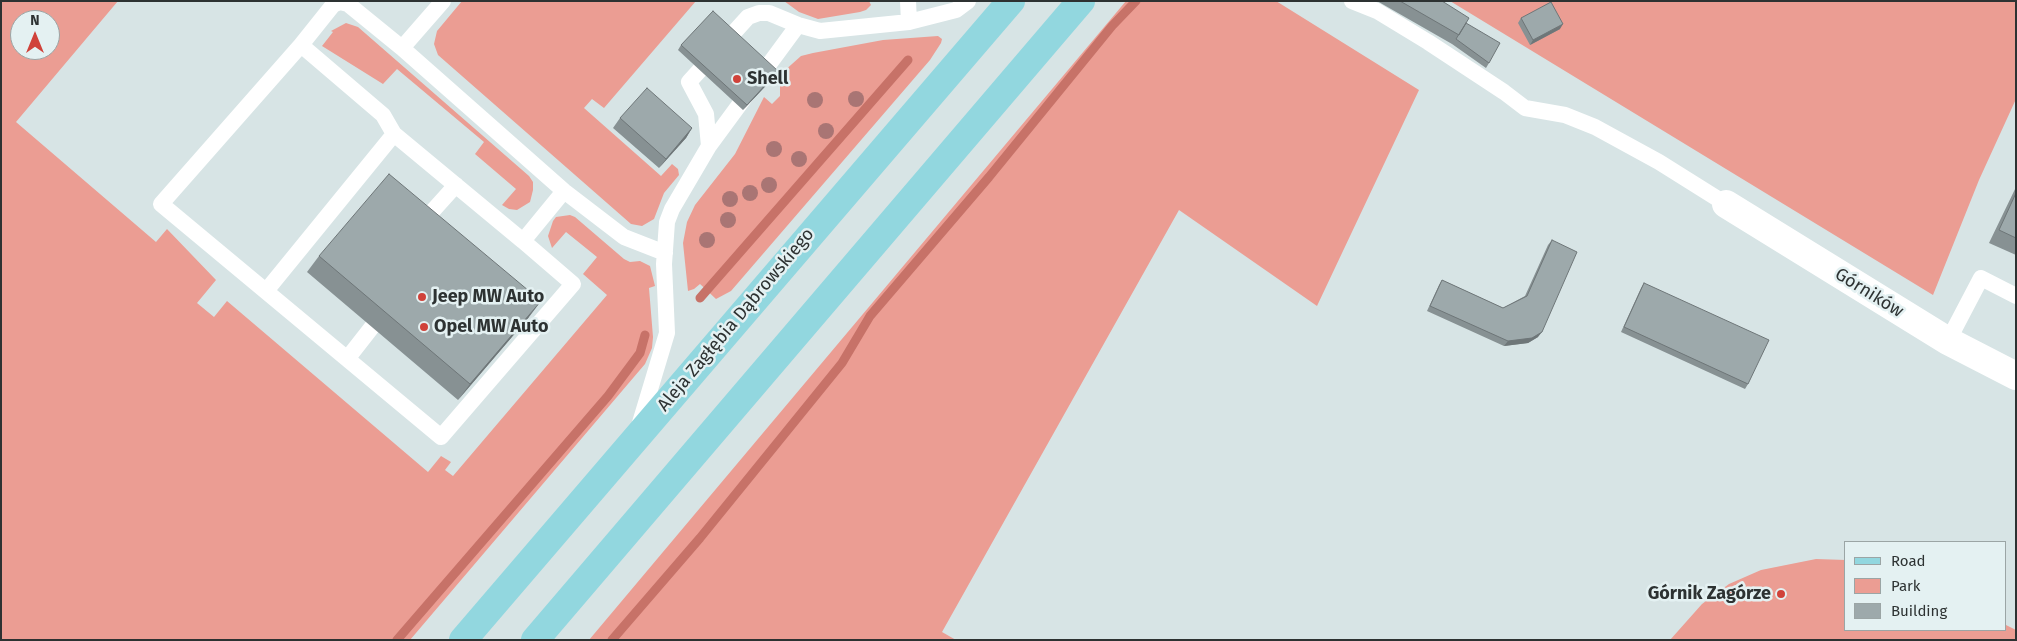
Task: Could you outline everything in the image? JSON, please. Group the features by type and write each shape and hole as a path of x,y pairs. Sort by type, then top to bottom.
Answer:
{"main road":[{"name":"Aleja Zagłębia Dąbrowskiego","path":"463,640 1011,1"},
{"path":"535,640 1081,1"}],"street":[{"name":"Górników","path":"1726,204 1948,341 2016,376"}],"lane":[{"path":"402,48 442,1"},
{"path":"908,1 909,22"},
{"path":"709,146 706,114 689,82 748,17 759,13 769,14 820,31 909,22 956,10 968,1"},
{"path":"1352,1 1377,12 1428,42 1525,108 1565,115 1595,127 1659,162 1726,204"},
{"path":"301,45 383,115 394,134 572,284 441,437 161,204 301,45 333,5 340,2 348,4 402,48 564,191 624,237 665,253"},
{"path":"636,438 667,334 665,253 668,222 672,209 709,146 798,25"},
{"path":"266,291 394,134"},
{"path":"420,225 456,185"},
{"path":"523,241 564,191"},
{"path":"1948,341 1981,278 2016,296"},
{"path":"347,359 372,327"}],"green space":[{"path":"1,1 118,1 16,122 156,242 167,229 216,280 197,303 214,317 227,301 428,472 441,456 451,462 445,470 453,476 607,295 583,274 597,257 566,232 552,248 548,236 556,217 570,215 575,217 624,259 630,262 640,261 650,266 655,286 649,288 653,337 652,348 645,364 410,640 1,640"},
{"path":"462,1 696,1 604,108 592,99 584,108 661,176 672,164 678,169 679,175 664,193 654,219 642,226 631,224 438,55 434,44 437,31"},
{"path":"784,1 869,1 871,5 866,10 860,12 818,19 799,12"},
{"path":"1126,1 1276,1 1419,90 1317,306 1179,210 942,632 956,640 589,640"},
{"path":"1450,1 2016,1 2016,99 1979,180 1933,295"},
{"path":"346,23 358,27 529,176 533,182 530,202 517,210 509,209 502,205 516,189 475,154 484,142 397,69 383,84 322,46 333,32 331,31"},
{"path":"938,36 942,39 941,43 930,60 731,291 716,299 700,284 688,291 683,243 687,222 695,205 735,154 764,97 772,104 780,96 780,85 775,81 783,72 801,56 813,53 883,40"},
{"name":"Górnik Zagórze","path":"1816,559 1844,560 1844,631 2007,631 2007,626 2016,630 2016,640 1670,640 1702,604 1729,584 1761,570"}],"building":[{"path":"1400,1 1442,1 1469,18 1459,35"},
{"path":"1551,2 1563,24 1533,40 1521,18"},
{"path":"713,11 778,71 747,105 681,45"},
{"path":"1466,23 1500,43 1489,63 1456,39"},
{"path":"647,88 692,128 666,159 620,118"},
{"path":"389,174 541,301 470,384 319,256"},
{"path":"2016,193 2016,238 1999,230"},
{"path":"1552,240 1577,252 1542,332 1532,338 1508,341 1430,306 1442,280 1503,308 1527,296"},
{"path":"1644,283 1769,340 1748,384 1624,327"}],"waterway":[{"path":"612,640 700,538 842,363 870,316 989,177 1112,26 1136,1"},
{"path":"700,298 908,60"},
{"path":"397,640 608,396 640,353 645,335"}],"place":[{"name":"Shell","path":"737,79"},
{"name":"Jeep MW Auto","path":"422,297"},
{"name":"Opel MW Auto","path":"424,327"},
{"name":"Górnik Zagórze","path":"1781,594"}]}
